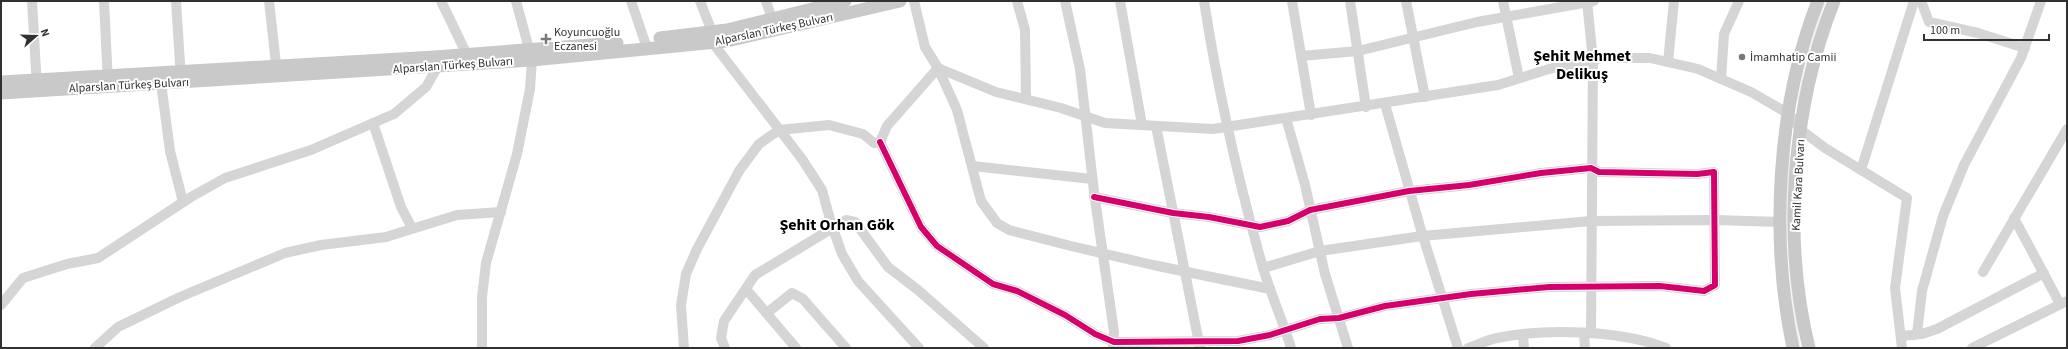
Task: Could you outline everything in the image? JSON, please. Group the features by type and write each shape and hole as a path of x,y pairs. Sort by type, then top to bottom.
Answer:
{"main road":[{"name":"Alparslan Türkeş Bulvarı","path":"712,37 733,40 900,1"},
{"name":"Kamil Kara Bulvarı","path":"1793,348 1784,293 1780,222 1782,166 1789,114 1802,53 1818,1"},
{"name":"Kamil Kara Bulvarı","path":"1809,348 1803,320 1796,259 1796,174 1801,130 1814,61 1834,1"},
{"name":"Alparslan Türkeş Bulvarı","path":"277,72 530,55 712,37 772,19 838,2"},
{"name":"Alparslan Türkeş Bulvarı","path":"1,82 37,85 277,72 438,66 469,59"},
{"name":"Alparslan Türkeş Bulvarı","path":"108,81 161,83 181,77"},
{"name":"Alparslan Türkeş Bulvarı","path":"1,93 37,85"}],"street":[{"path":"32,1 37,85"},
{"path":"104,1 108,81"},
{"path":"176,1 181,77"},
{"path":"269,1 277,72"},
{"path":"441,1 469,59"},
{"path":"482,348 482,297 486,263 502,212 517,154 528,96 530,55 516,1"},
{"path":"631,1 646,44"},
{"path":"700,1 712,37 779,130 802,159 822,190 842,254 858,281 919,348"},
{"path":"766,1 772,19"},
{"path":"914,1 925,47 938,68 957,110 981,201 997,223 1009,230 1103,253 1184,272 1270,289"},
{"path":"1017,1 1025,30 1026,99"},
{"path":"1065,1 1080,69 1094,197 1114,332 1113,345"},
{"path":"1120,1 1142,125"},
{"path":"1204,1 1227,127 1251,224 1263,268 1291,348"},
{"path":"1292,1 1311,115"},
{"path":"1350,1 1366,107"},
{"path":"1406,1 1425,97"},
{"path":"1503,1 1520,78"},
{"path":"1301,56 1358,51 1394,42 1414,39 1478,22 1589,1 1592,60 1592,288 1588,333 1585,348"},
{"path":"1668,62 1674,1"},
{"path":"1721,79 1724,34 1739,1"},
{"path":"1861,170 1914,1"},
{"path":"1921,1 1929,22 1978,33 2025,48"},
{"path":"1917,334 1922,291 1943,216 1964,165 2025,48 2041,1"},
{"path":"938,68 996,92 1061,108 1105,123 1213,129 1366,107 1498,85 1549,69 1592,60 1650,58 1698,69 1751,92 1789,114 1801,130 1825,148 1907,198 1895,288 1898,323 1902,336 1902,348"},
{"path":"1,306 23,278 67,264 98,258 183,202 225,178 311,150 394,114 426,88 438,66"},
{"path":"938,68 887,126 880,142 921,227 937,246 993,284 1022,294 1065,314 1113,345 1200,344 1238,341 1285,330 1320,318 1339,318 1385,306 1548,287 1592,288 1660,286 1704,291 1715,285 1714,172 1697,174 1599,172 1591,168 1541,173 1409,192 1310,210 1288,221 1260,227 1251,224 1173,213 1094,197"},
{"path":"161,83 170,151 183,202"},
{"path":"1385,104 1422,236 1458,348"},
{"path":"1286,118 1325,274 1348,348"},
{"path":"373,123 401,207 412,228"},
{"path":"684,348 681,305 686,274 697,249 739,171 759,144 779,130 829,125 863,134 874,142 880,142"},
{"path":"1156,126 1184,272 1200,344"},
{"path":"1983,272 2067,129"},
{"path":"972,166 1092,179"},
{"path":"95,348 118,327 180,297 285,253 321,246 386,237 457,215 502,212"},
{"path":"1972,348 2063,302 2044,273 2014,218"},
{"path":"724,348 721,338 724,321 754,275 846,220 855,222 888,267 918,290 984,348"},
{"path":"1263,268 1320,251 1422,236 1591,221 1715,220 1780,222"},
{"path":"1902,336 1937,329 2044,273"},
{"path":"746,289 796,348"},
{"path":"767,313 792,293 803,299 846,348"},
{"path":"1468,348 1496,338 1522,335 1588,333 1608,335 1666,348"},
{"path":"1522,335 1524,348"}],"shaded area":[{"path":"1824,1 1826,1 1808,57 1799,100 1797,100 1808,51"},
{"path":"1789,156 1791,156 1788,238 1793,297 1801,348 1799,348 1795,324 1788,252 1787,205"}],"cycle path":[{"path":"880,142 921,227 937,246 993,284 1017,291 1065,315 1095,334 1114,342 1238,341 1270,335 1320,319 1339,318 1385,306 1471,294 1549,287 1660,286 1704,291 1715,285 1714,172 1697,174 1599,172 1591,168 1541,173 1469,185 1409,191 1310,210 1288,221 1260,227 1209,217 1173,213 1094,197"}],"place":[{"name":"Koyuncuoğlu Eczanesi","path":"546,39"},
{"name":"İmamhatip Camii","path":"1742,57"}],"district":[{"name":"Şehit Mehmet Delikuş","path":"1582,64"},
{"name":"Şehit Orhan Gök","path":"837,224"}]}
